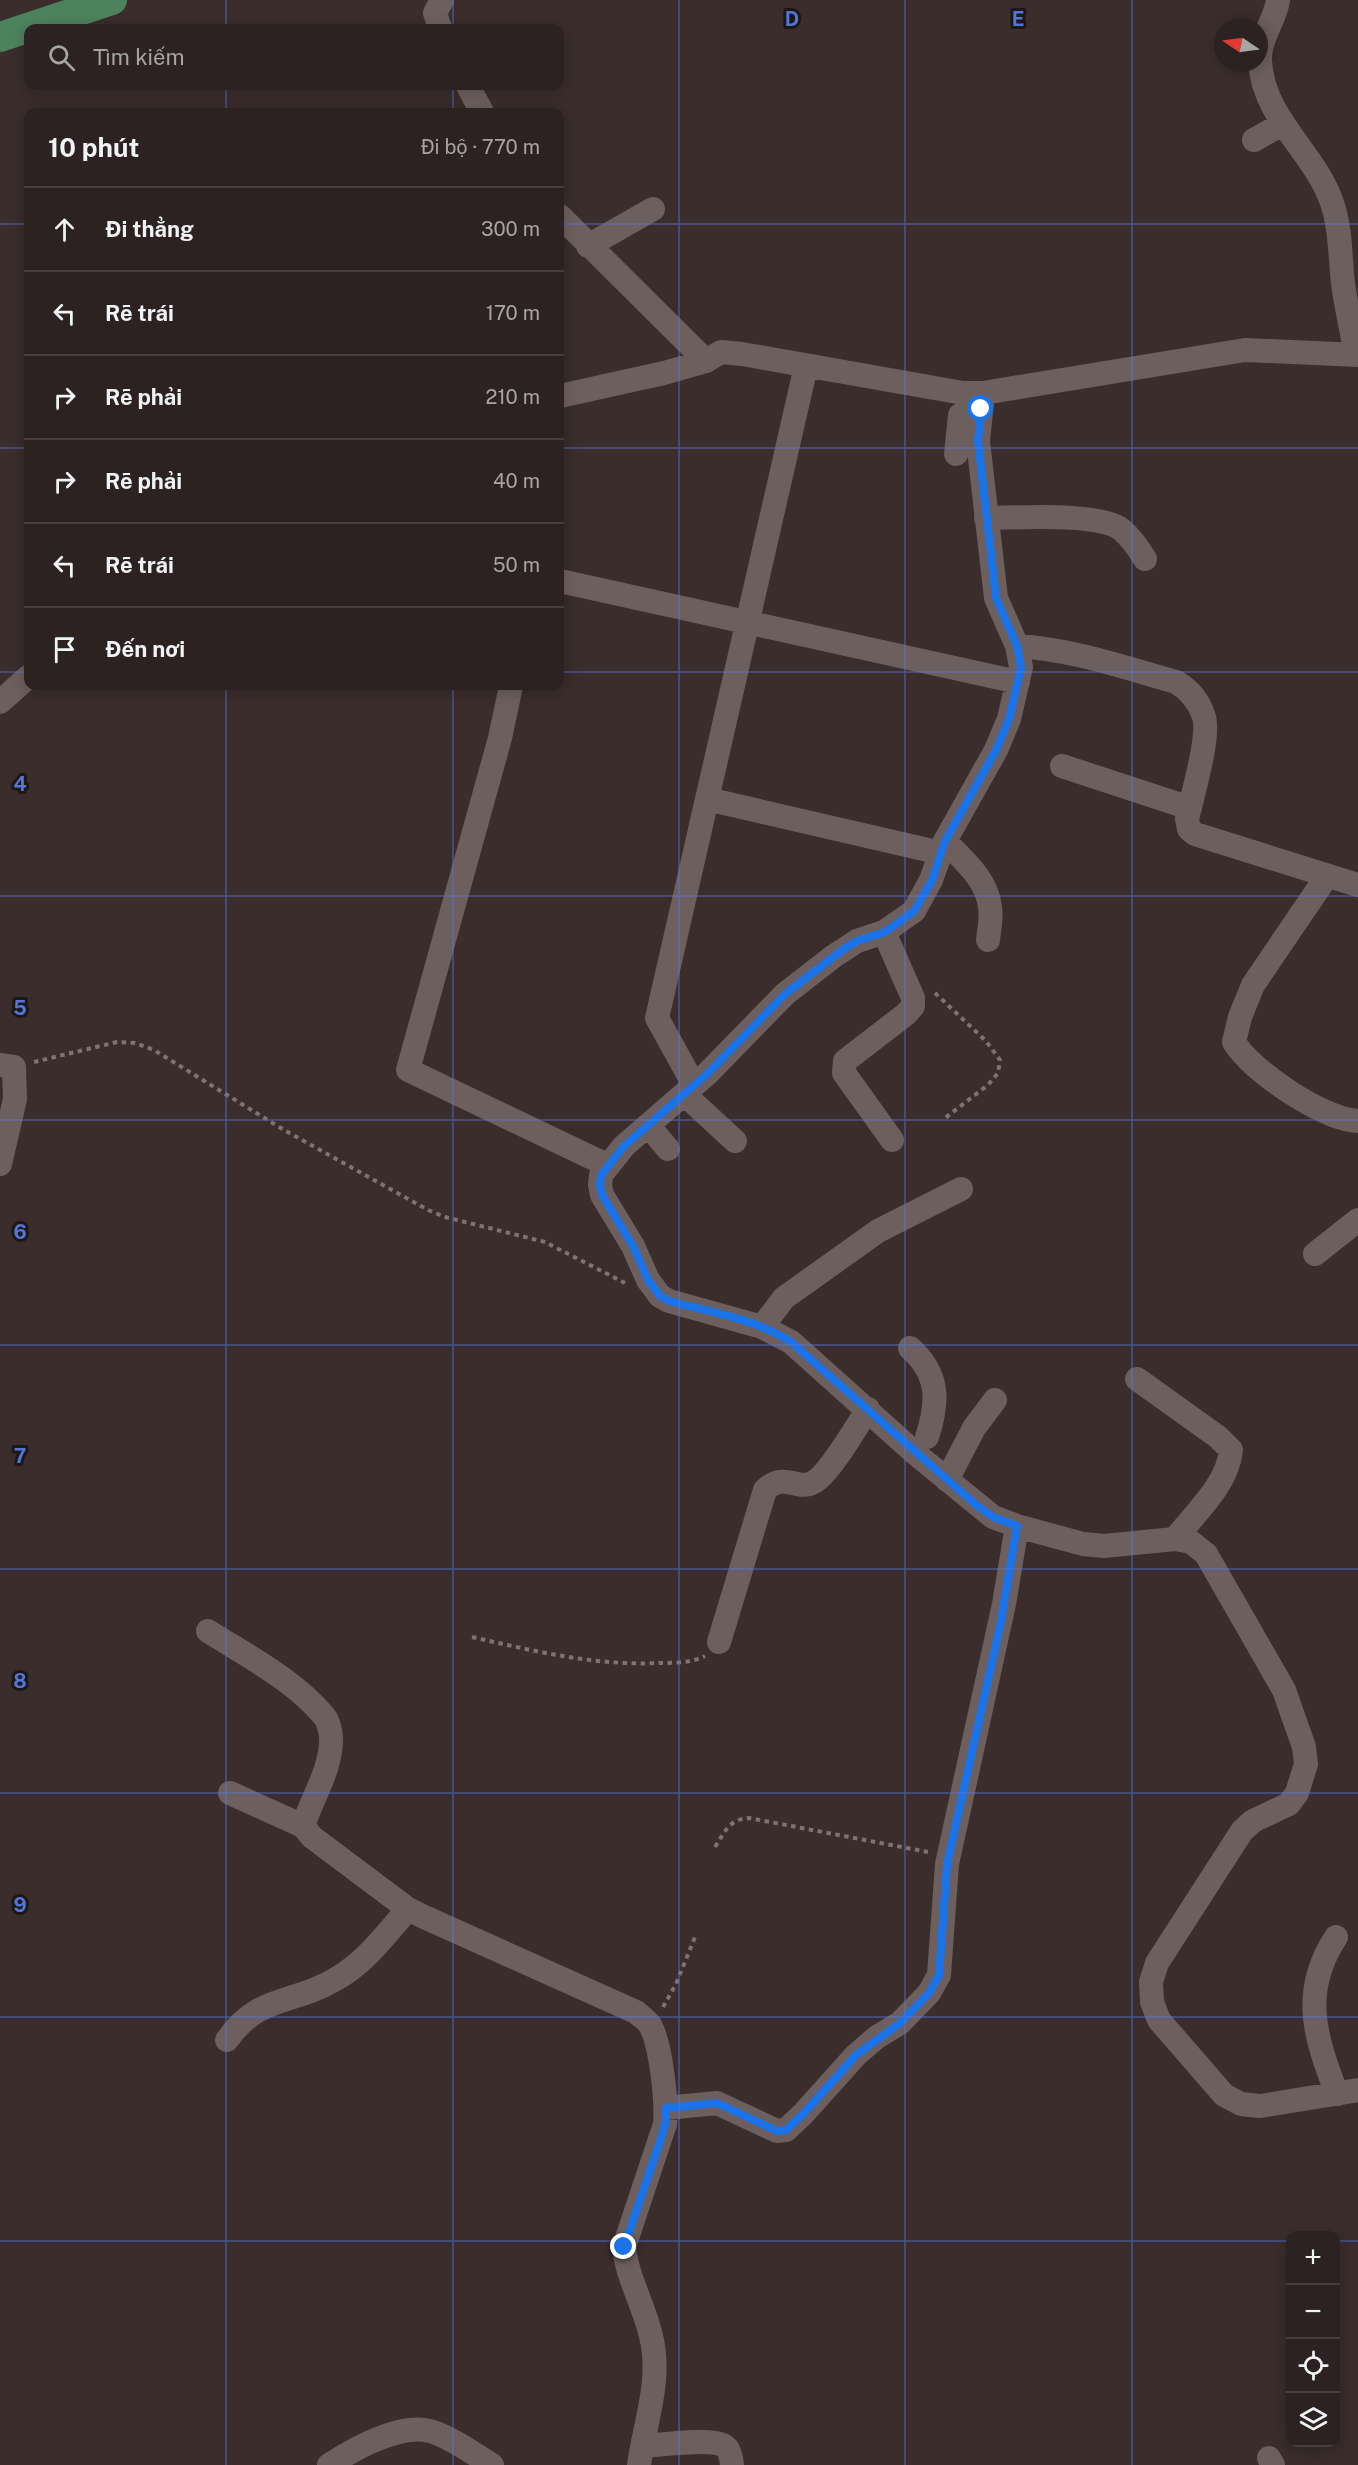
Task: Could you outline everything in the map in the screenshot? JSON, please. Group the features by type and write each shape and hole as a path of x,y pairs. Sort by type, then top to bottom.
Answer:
{"main road":[{"path":"39,24 112,0"},
{"path":"0,37 24,29"}],"street":[{"path":"439,24 435,13 442,0"},
{"path":"564,395 623,383 706,361 722,352 806,366 967,401 1245,350 1357,355 1343,283 1340,240 1333,206 1312,163 1281,124 1271,101 1260,62 1261,47 1278,0"},
{"path":"470,90 480,108"},
{"path":"1254,140 1281,124"},
{"path":"588,246 653,208"},
{"path":"564,220 706,361"},
{"path":"735,1141 689,1089 657,1018 806,366"},
{"path":"956,454 967,401"},
{"path":"967,401 978,441 996,598 1017,646 1021,667 1009,719 996,750 943,847 932,880 914,911 885,932 857,941 785,994 689,1089 624,1146 601,1175 602,1195 633,1246 648,1280 660,1296 669,1301 762,1327 791,1342 868,1409 920,1447 947,1480 993,1517 1083,1544 1104,1546 1175,1539 1191,1542 1206,1554 1284,1690 1304,1747 1306,1764 1297,1793 1289,1804 1252,1821 1242,1831 1157,1963 1151,1982 1152,2002 1159,2020 1224,2095 1241,2104 1260,2106 1348,2092 1315,2030 1315,1993 1318,1969 1336,1937"},
{"path":"986,518 1086,519 1107,522 1122,530 1145,559"},
{"path":"564,582 1018,682"},
{"path":"1017,646 1044,648 1083,656 1176,682 1190,690 1205,719 1204,740 1187,819 1189,829 1195,834 1358,885"},
{"path":"0,702 24,681"},
{"path":"510,690 500,738 408,1070 607,1165"},
{"path":"1062,766 1190,808"},
{"path":"707,799 943,847 971,868 985,886 990,907 988,940"},
{"path":"1327,876 1253,985 1240,1017 1234,1042 1242,1055 1293,1094 1357,1127"},
{"path":"885,932 913,998 913,1006 906,1014 845,1061 843,1067 844,1073 892,1140"},
{"path":"0,1164 15,1099 7,1066"},
{"path":"648,1125 668,1149"},
{"path":"762,1327 784,1298 800,1285 878,1231 961,1189"},
{"path":"1315,1254 1358,1220"},
{"path":"910,1348 931,1372 934,1389 933,1413 920,1447"},
{"path":"1137,1379 1218,1437 1231,1450 1230,1464 1223,1476 1175,1539"},
{"path":"947,1480 974,1428 995,1400"},
{"path":"719,1642 765,1490 781,1481 805,1485 814,1482 828,1468 868,1409"},
{"path":"666,2108 717,2103 777,2131 786,2130 856,2055 900,2023 929,1993 939,1975 949,1855 1000,1626 1017,1526"},
{"path":"208,1630 290,1685 326,1717 331,1737 328,1756 320,1785 303,1826"},
{"path":"230,1793 303,1826 312,1837 408,1909 636,2013 649,2023 656,2038 666,2108 662,2134 624,2247 626,2265 651,2335 656,2361 654,2390 641,2456 703,2442 723,2445 729,2450 732,2465"},
{"path":"228,2040 239,2023 257,2008 314,1990 354,1968 374,1949 408,1909"},
{"path":"329,2465 404,2429 431,2431 492,2465"}],"path":[{"path":"930,988 986,1041 1000,1060 998,1073 988,1085 945,1118"},
{"path":"7,1066 117,1042 135,1043 154,1050 284,1130 428,1210 445,1217 544,1242 618,1280 660,1296"},
{"path":"472,1636 549,1655 597,1662 639,1664 699,1659 709,1654 719,1642"},
{"path":"715,1847 731,1824 739,1818 749,1818 949,1855"},
{"path":"649,2023 664,2006 676,1984 695,1937"}],"route":[{"path":"624,2247 660,2141 665,2124 666,2108 717,2103 777,2131 786,2130 856,2055 877,2037 900,2023 916,2007 929,1993 939,1975 947,1864 1000,1626 1017,1526 993,1517 975,1504 791,1342 762,1327 669,1301 660,1296 648,1280 633,1246 602,1195 600,1185 601,1175 607,1165 624,1146 707,1074 785,994 845,948 857,941 885,932 914,911 932,880 953,824 996,750 1009,719 1021,667 1017,646 996,598 978,441 981,409"}]}
